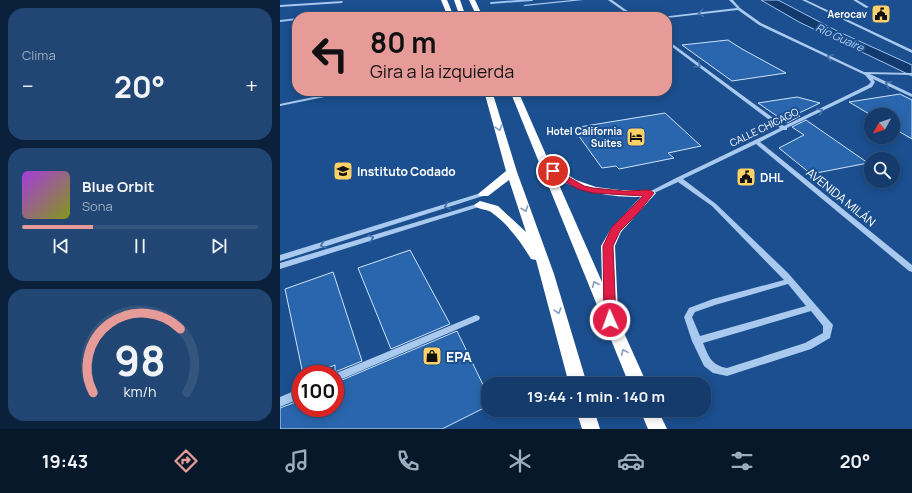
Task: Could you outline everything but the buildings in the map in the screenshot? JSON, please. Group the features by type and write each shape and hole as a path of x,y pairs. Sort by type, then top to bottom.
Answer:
{"highway":[{"path":"444,0 449,12"},
{"path":"457,0 461,12"},
{"path":"478,12 473,3 479,0"},
{"path":"489,96 512,172 548,274 576,377"},
{"path":"516,96 635,377"},
{"path":"545,165 561,177 593,191 650,193"},
{"path":"512,172 492,189 482,200 494,209 526,239 548,274"},
{"path":"610,320 608,246 616,230 650,193"},
{"path":"588,417 591,429"},
{"path":"652,417 658,429"}],"street":[{"path":"525,5 582,0"},
{"path":"610,0 627,12"},
{"path":"731,0 738,10 760,24 912,96"},
{"path":"804,0 912,52"},
{"path":"811,0 912,47"},
{"path":"855,0 867,7"},
{"path":"280,6 342,2"},
{"path":"672,16 738,10"},
{"path":"672,45 785,129"},
{"path":"865,73 912,74"},
{"name":"CALLE CHICAGO","path":"650,193 785,129 870,86 873,82 865,73"},
{"path":"280,105 324,96"},
{"name":"AVENIDA MILÁN","path":"757,142 912,269"},
{"path":"678,179 714,206 790,281 828,325 827,335 808,346 750,365 727,372 716,370 707,363 688,317 692,310 713,302 790,281"},
{"path":"280,258 482,200"},
{"path":"280,266 461,210 482,200"},
{"path":"697,341 813,307"},
{"path":"344,374 476,318"},
{"path":"280,402 292,397"}],"water":[{"name":"Río Guaire","path":"761,0 778,0 839,32 912,65 912,76 799,22"}],"waterway":[{"path":"491,3 532,0"},
{"path":"280,21 292,20"}],"place":[{"name":"Aerocav","path":"881,14"},
{"name":"Hotel California Suites","path":"636,137"},
{"name":"Instituto Codado","path":"343,171"},
{"name":"DHL","path":"746,177"},
{"name":"EPA","path":"432,356"}],"route":[{"path":"553,171 561,177 581,187 593,191 650,193 616,230 608,246 610,320"}]}
